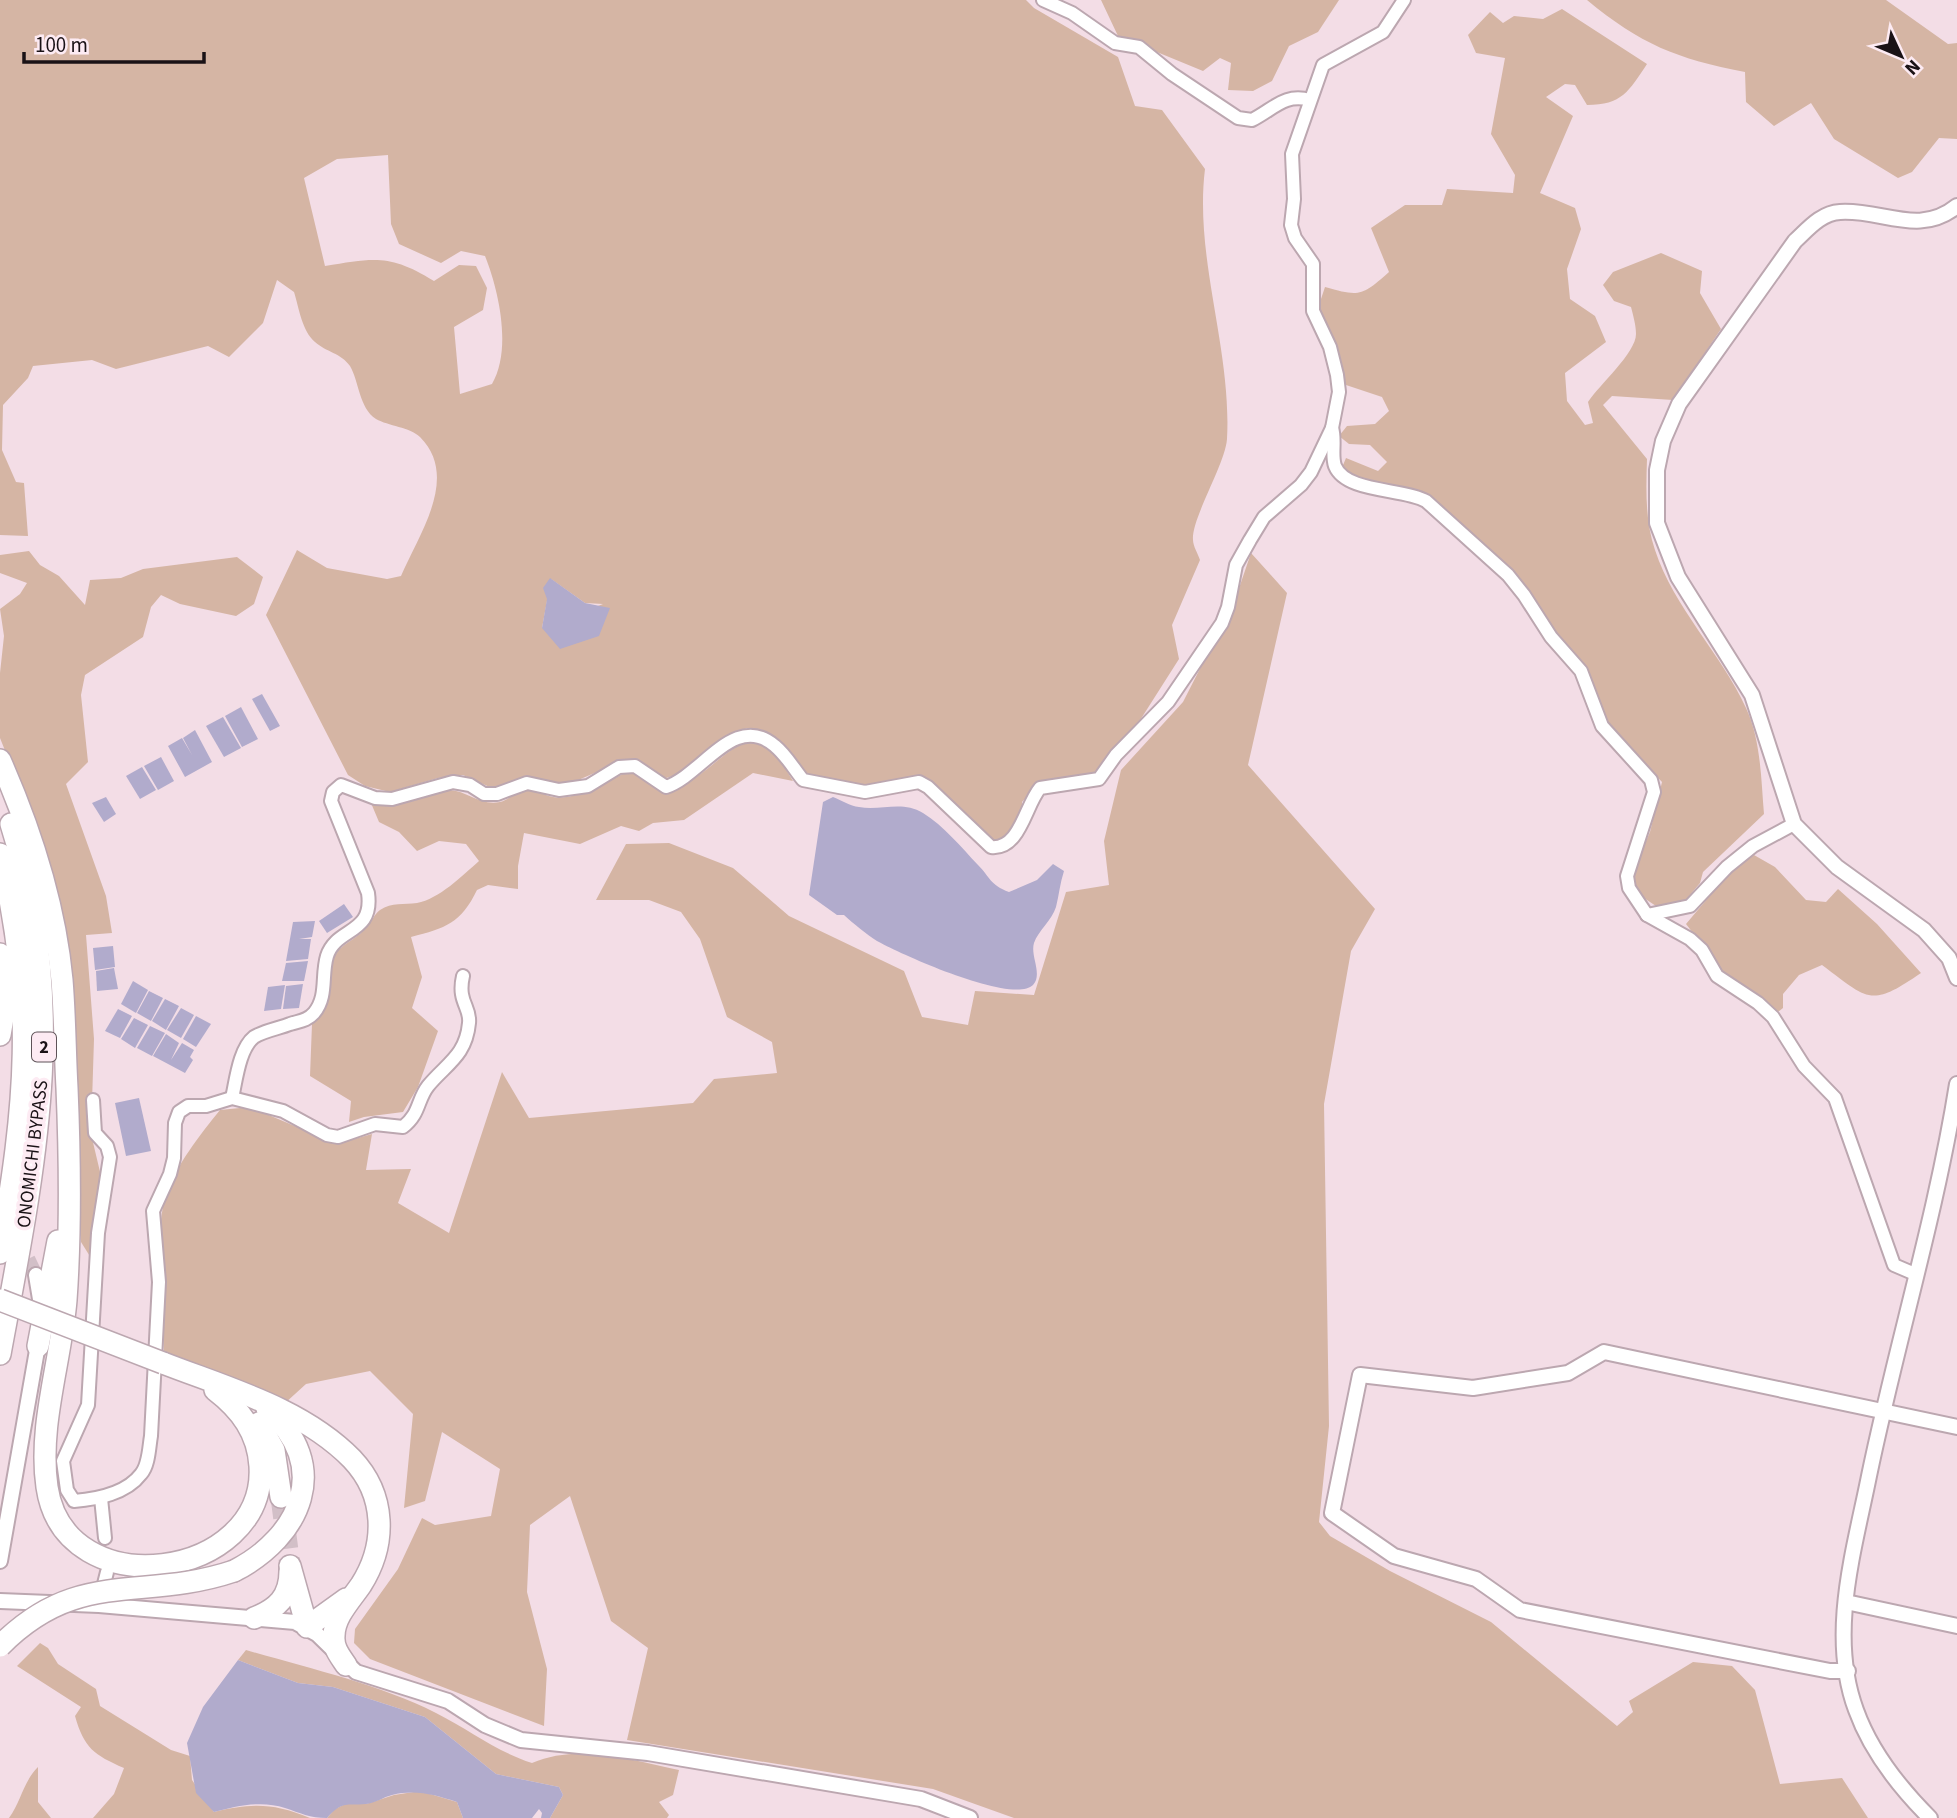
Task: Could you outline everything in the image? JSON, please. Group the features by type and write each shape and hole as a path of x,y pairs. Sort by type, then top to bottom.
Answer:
{"highway":[{"path":"0,760 36,856 62,978 69,1128 68,1265 45,1468 54,1514 72,1539 96,1557 109,1562 160,1565 204,1552 236,1529 249,1510 258,1488 259,1456 257,1443 245,1419 215,1390"},
{"name":"ONOMICHI BYPASS","path":"0,789 15,834 35,926 44,1027 43,1082 34,1167 0,1354"},
{"name":"ONOMICHI BYPASS","path":"0,853 17,934 26,1032 21,1123 0,1253"},
{"path":"0,954 5,1006 0,1035"},
{"path":"38,1346 60,1227 69,1128"},
{"path":"0,1300 162,1366 239,1404 262,1425 274,1450 281,1497"},
{"path":"0,1307 238,1392 278,1409 317,1431 351,1458 369,1481 379,1506 379,1541 368,1573 342,1612 334,1630 335,1648 346,1665"},
{"path":"0,1646 29,1620 65,1600 106,1590 192,1582 234,1571 268,1550 281,1537 301,1503 302,1466 288,1432 262,1406 238,1392"},
{"path":"254,1618 268,1613 284,1599 288,1591 290,1566 307,1627 359,1589"}],"street":[{"path":"1043,0 1072,13 1115,43 1139,47 1172,74 1238,118 1252,120 1283,99 1298,97 1310,100"},
{"path":"232,1098 245,1051 254,1037 308,1019 316,1011 322,1000 327,955 336,943 362,924 370,906 368,893 331,801 333,792 341,785 375,798 392,799 453,782 470,785 484,794 497,794 527,783 559,790 587,786 619,767 635,766 666,787 679,782 701,767 728,741 746,734 762,737 776,747 803,780 865,792 919,782 928,787 991,847 1000,848 1013,838 1031,799 1040,788 1099,779 1116,755 1168,702 1222,623 1236,565 1250,540 1265,517 1301,485 1311,472 1332,428 1339,392 1338,375 1330,347 1313,311 1313,264 1295,238 1291,225 1294,199 1292,154 1305,125 1322,65 1383,32 1404,0"},
{"path":"1957,206 1948,213 1921,222 1901,222 1840,212 1813,223 1795,241 1679,404 1663,440 1655,498 1657,523 1667,554 1698,611 1752,695 1794,824 1837,867 1924,930 1949,958 1957,978"},
{"path":"1332,428 1335,466 1342,474 1359,486 1413,494 1426,501 1508,575 1551,637 1581,671 1602,726 1651,780 1654,792 1627,876 1629,888 1647,915 1690,939 1702,950 1717,976 1758,1003 1773,1017 1804,1066 1835,1098 1895,1265 1915,1274"},
{"path":"1647,915 1690,906 1727,867 1753,846 1794,824"},
{"path":"93,1100 95,1133 107,1146 110,1157 97,1233 88,1405 63,1461 67,1490 74,1502 101,1499 142,1474 147,1460 151,1436 159,1282 153,1211 172,1166 175,1123 179,1112 188,1106 206,1106 232,1098 282,1111 327,1135 338,1137 375,1124 403,1128 415,1118 426,1088 460,1055 470,1021 459,993 463,976"},
{"path":"1930,1818 1898,1786 1856,1710 1843,1634 1846,1602 1882,1413 1957,1084"},
{"path":"0,1561 38,1346 42,1310 36,1275"},
{"path":"1848,1671 1830,1671 1520,1610 1476,1579 1394,1556 1332,1513 1360,1375 1473,1388 1568,1373 1604,1352 1957,1427"},
{"path":"101,1499 106,1538"},
{"path":"99,1605 107,1572"},
{"path":"0,1601 99,1605 284,1620 307,1627 346,1665 366,1676 448,1701 485,1725 522,1740 648,1753 921,1799 970,1818"},
{"path":"1846,1602 1957,1626"}],"shaded area":[{"path":"0,0 1026,0 1034,8 1118,57 1135,106 1162,110 1205,169 1204,236 1224,372 1227,439 1221,463 1194,531 1193,542 1200,560 1172,625 1179,659 1137,725 1109,753 1096,773 1042,781 1022,802 1023,815 1002,845 988,842 923,777 862,789 805,776 765,734 747,728 711,746 685,772 663,779 627,759 569,784 548,784 531,777 494,789 463,775 438,778 390,792 365,786 348,775 266,615 297,550 327,568 387,579 401,576 432,506 436,470 431,453 420,437 370,414 350,366 311,337 294,292 277,280 263,323 229,357 208,346 116,369 92,360 33,366 28,378 3,405 2,450 16,482 24,483 28,536 0,535","holes":["388,155 391,224 399,244 441,263 461,251 485,256 499,303 502,338 498,370 492,384 460,394 454,327 483,310 487,288 476,266 459,265 434,281 405,266 382,260 325,266 304,178 337,159","551,579 585,603 603,604 542,628"]},
{"path":"1101,0 1339,0 1318,32 1289,46 1272,81 1253,91 1228,90 1231,63 1220,58 1203,71 1118,36"},
{"path":"1587,0 1886,0 1948,44 1957,43 1957,139 1939,138 1912,172 1898,178 1834,139 1811,103 1774,126 1746,102 1745,72 1660,48 1624,28"},
{"path":"1562,9 1647,64 1623,95 1609,102 1587,105 1575,85 1565,84 1546,97 1573,116 1540,193 1575,208 1581,229 1567,269 1570,299 1595,316 1606,342 1565,373 1567,401 1585,425 1593,423 1588,402 1624,359 1634,342 1636,331 1631,307 1614,301 1603,285 1613,272 1661,253 1702,271 1700,293 1721,329 1673,400 1612,396 1603,405 1647,459 1648,516 1655,550 1674,591 1724,668 1746,708 1755,733 1760,760 1764,814 1703,872 1700,883 1685,901 1669,907 1656,906 1641,896 1633,871 1650,832 1662,782 1606,723 1556,634 1432,504 1366,484 1341,470 1346,458 1378,471 1387,462 1370,445 1349,444 1339,436 1347,426 1375,424 1389,411 1382,397 1343,384 1319,305 1325,287 1360,292 1373,286 1389,272 1371,228 1405,205 1442,205 1447,189 1513,193 1515,175 1491,134 1505,58 1476,53 1468,35 1490,12 1503,23 1514,16 1543,19"},
{"path":"29,551 40,565 59,576 85,605 90,580 121,578 143,569 237,557 263,577 254,604 236,616 180,604 161,595 151,607 143,637 85,675 81,695 88,762 66,784 106,896 112,933 86,935 94,1039 91,1134 101,1176 91,1258 81,1242 72,984 36,828 0,738 0,673 4,636 0,609 20,594 27,583 0,573 0,555"},
{"path":"1251,553 1287,593 1248,765 1375,909 1351,951 1324,1104 1329,1426 1319,1522 1330,1536 1390,1571 1491,1622 1617,1726 1633,1712 1629,1701 1693,1662 1732,1666 1755,1690 1780,1784 1842,1778 1868,1818 1014,1818 933,1789 627,1740 648,1648 611,1621 570,1496 530,1525 527,1592 547,1669 544,1726 370,1659 354,1643 355,1629 398,1569 422,1518 435,1525 491,1516 500,1469 442,1432 425,1501 404,1508 413,1414 370,1371 306,1384 284,1404 164,1356 159,1252 162,1212 176,1173 212,1120 220,1110 250,1107 337,1144 372,1134 366,1170 411,1169 398,1203 449,1233 502,1072 529,1118 693,1103 714,1079 777,1073 772,1042 727,1017 700,939 681,912 649,900 596,900 626,844 669,843 733,868 789,916 904,971 922,1017 968,1025 975,991 1034,995 1066,892 1109,885 1104,841 1121,770 1183,702 1235,600"},
{"path":"550,578 585,603 610,608 599,636 560,649 542,628 547,599 543,588"},
{"path":"262,694 280,726 270,731 252,699"},
{"path":"241,707 258,739 242,747 225,716"},
{"path":"223,717 241,748 224,757 206,726"},
{"path":"195,730 212,762 185,777 168,746 182,738 192,755 183,738"},
{"path":"751,739 771,745 793,781 753,773 684,820 653,823 639,831 621,826 580,844 524,833 518,866 518,889 488,885 477,890 465,910 451,922 434,931 411,937 422,977 412,1008 438,1031 418,1087 403,1112 364,1117 349,1122 351,1101 310,1076 312,1024 326,1004 333,959 341,948 364,931 380,910 434,897 479,861 466,844 439,841 417,851 399,832 379,822 371,803 395,804 430,792 449,790 493,803 509,798 522,786 553,797 573,796 631,770 666,793 689,782"},
{"path":"161,757 174,781 158,790 144,766"},
{"path":"142,767 156,790 140,799 126,776"},
{"path":"106,797 116,814 104,822 92,803"},
{"path":"833,797 867,808 899,806 923,813 952,837 994,884 1009,892 1037,880 1053,864 1064,871 1054,912 1034,943 1037,976 1033,985 1021,989 1003,988 931,966 877,941 844,915 837,915 809,895 823,802"},
{"path":"1754,855 1775,867 1806,900 1826,902 1838,889 1877,924 1921,973 1891,991 1870,995 1850,986 1822,965 1799,975 1783,994 1783,1008 1774,1015 1731,982 1686,924 1729,873"},
{"path":"344,904 353,917 327,933 319,921"},
{"path":"315,921 312,937 299,939 311,939 308,959 286,961 293,922"},
{"path":"113,946 115,967 95,970 93,948"},
{"path":"308,961 304,981 282,981 286,963"},
{"path":"114,968 118,989 97,991 96,971"},
{"path":"133,981 148,990 136,1013 121,1004"},
{"path":"303,984 299,1008 283,1009 286,986"},
{"path":"285,985 281,1009 264,1011 268,987"},
{"path":"149,991 163,998 151,1021 137,1013"},
{"path":"165,999 179,1006 166,1030 152,1021"},
{"path":"181,1008 194,1015 181,1038 167,1030"},
{"path":"118,1009 132,1016 120,1038 105,1031"},
{"path":"196,1016 211,1024 196,1047 183,1039"},
{"path":"134,1018 148,1025 135,1048 121,1039"},
{"path":"150,1026 165,1033 152,1056 137,1048"},
{"path":"166,1034 179,1043 171,1060 182,1043 194,1050 190,1057 193,1060 185,1073 153,1056"},
{"path":"139,1098 151,1151 126,1156 115,1103"},
{"path":"40,1643 48,1648 58,1664 96,1689 100,1706 171,1750 190,1756 192,1780 214,1812 262,1806 285,1809 310,1818 93,1818 114,1794 124,1768 98,1754 82,1736 75,1716 81,1707 17,1666"},
{"path":"246,1650 391,1693 532,1763 568,1754 586,1754 624,1758 679,1770 673,1795 659,1802 669,1815 667,1818 550,1818 563,1795 559,1787 496,1774 425,1717 333,1687 298,1683 238,1660"},
{"path":"238,1660 298,1683 333,1687 425,1717 496,1774 559,1787 563,1795 550,1818 541,1818 539,1809 532,1818 463,1818 457,1802 417,1793 392,1795 369,1803 341,1806 327,1818 267,1804 214,1812 196,1793 187,1743 203,1707"},
{"path":"38,1767 38,1802 51,1818 9,1818 29,1779"},
{"path":"420,1791 457,1802 463,1818 327,1818 335,1809 349,1802 366,1804 394,1795"}],"tunnel":[{"path":"19,1240 36,1275"},
{"path":"281,1497 290,1566"}]}
